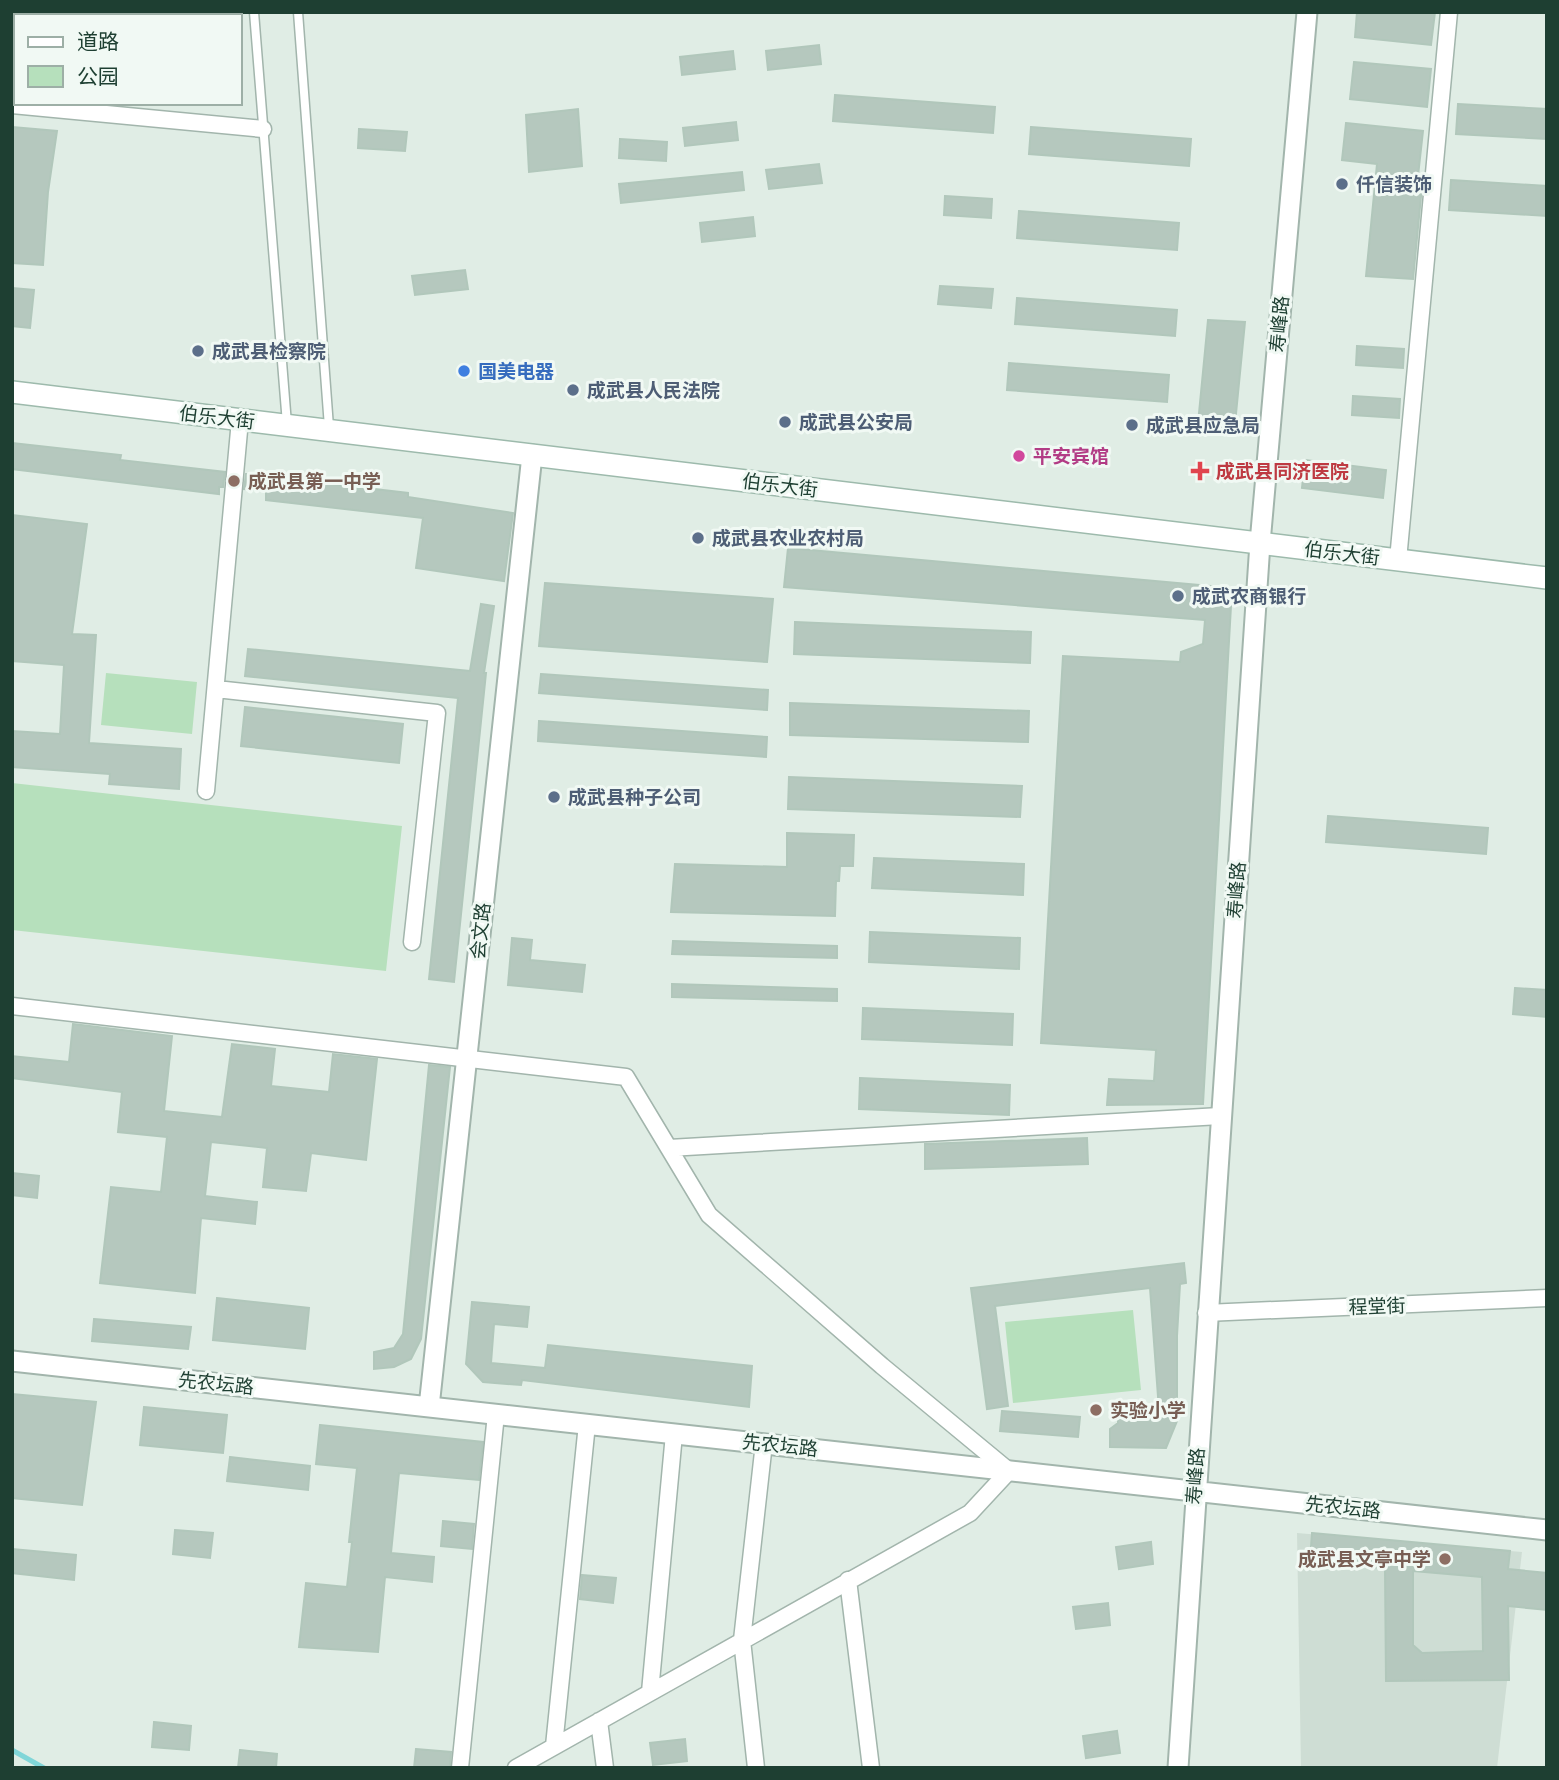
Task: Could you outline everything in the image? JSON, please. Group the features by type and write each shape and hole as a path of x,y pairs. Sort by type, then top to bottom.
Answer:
{"main road":[{"name":"伯乐大街","path":"12,392 1547,578"}],"street":[{"name":"寿峰路","path":"1178,1768 1194,1491 1260,543 1307,12"},
{"path":"1398,560 1449,12"},
{"path":"12,105 263,129"},
{"path":"206,792 240,420"},
{"name":"会文路","path":"429,1407 531,455"},
{"path":"216,689 437,713 412,942"},
{"path":"12,1006 626,1077 709,1215 882,1366 1009,1471 970,1513 516,1768"},
{"path":"669,1148 1220,1116"},
{"name":"程堂街","path":"1206,1313 1547,1298"},
{"name":"先农坛路","path":"12,1361 1547,1530"},
{"path":"460,1768 496,1414"},
{"path":"554,1746 587,1424"},
{"path":"650,1692 674,1434"},
{"path":"757,1768 742,1640 764,1443"},
{"path":"848,1580 871,1768"},
{"path":"599,1721 605,1768"}],"lane":[{"path":"254,12 287,425"},
{"path":"298,12 330,430"}],"shaded area":[{"path":"1297,1533 1522,1552 1497,1768 1301,1768"}],"green space":[{"path":"106,673 197,682 192,734 101,725"},
{"path":"12,783 402,826 386,971 12,930"},
{"path":"1133,1310 1141,1390 1013,1403 1005,1322"}],"building":[{"path":"1357,12 1435,12 1431,45 1355,37"},
{"path":"819,45 821,64 768,70 766,51"},
{"path":"733,51 735,69 682,75 680,57"},
{"path":"1354,62 1431,69 1427,107 1350,99"},
{"path":"835,95 995,107 993,133 833,121"},
{"path":"1458,104 1547,109 1547,139 1456,134"},
{"path":"578,109 582,166 529,172 526,115"},
{"path":"736,122 738,140 685,146 683,128"},
{"path":"1346,123 1423,131 1418,176 1423,176 1413,279 1366,276 1377,164 1342,160"},
{"path":"12,127 57,131 48,192 43,265 12,263"},
{"path":"1031,127 1191,139 1189,166 1029,154"},
{"path":"359,129 407,132 405,151 358,148"},
{"path":"620,139 667,142 666,161 619,158"},
{"path":"819,164 822,183 769,189 766,170"},
{"path":"742,172 744,190 621,203 619,184"},
{"path":"1451,180 1547,186 1547,216 1449,210"},
{"path":"945,196 992,199 991,218 944,215"},
{"path":"1019,211 1179,223 1177,250 1017,238"},
{"path":"753,217 755,236 702,242 700,223"},
{"path":"465,270 468,289 415,295 412,276"},
{"path":"940,286 993,289 991,308 938,304"},
{"path":"12,288 34,290 30,328 12,326"},
{"path":"1017,298 1177,310 1175,336 1015,324"},
{"path":"1208,320 1245,322 1234,434 1197,434"},
{"path":"1357,346 1404,349 1403,368 1356,365"},
{"path":"1009,363 1169,375 1167,402 1007,390"},
{"path":"1353,396 1400,399 1399,418 1352,415"},
{"path":"12,443 121,455 120,460 225,472 223,487 219,487 219,494 12,469"},
{"path":"1305,460 1386,470 1383,498 1302,488"},
{"path":"246,474 408,493 408,497 513,513 504,581 416,568 423,518 266,500 266,491 244,489"},
{"path":"12,515 87,524 72,634 96,635 89,743 181,749 179,789 109,784 110,774 12,767 12,731 60,734 64,665 12,661"},
{"path":"788,548 1232,588 1203,1104 1107,1105 1109,1079 1154,1081 1156,1050 1041,1043 1063,656 1180,662 1181,652 1203,644 1205,620 784,587"},
{"path":"545,583 773,599 767,662 539,646"},
{"path":"481,604 494,606 484,673 454,982 429,979 458,698 245,676 248,649 470,671"},
{"path":"795,622 1031,632 1030,663 794,654"},
{"path":"541,674 768,690 767,710 539,693"},
{"path":"790,703 1029,711 1028,742 790,735"},
{"path":"245,707 403,724 399,763 241,746"},
{"path":"539,721 767,737 766,757 538,741"},
{"path":"789,777 1022,786 1020,817 788,809"},
{"path":"1328,816 1488,828 1486,854 1326,842"},
{"path":"787,833 854,835 853,866 840,866 839,881 836,881 835,916 671,912 675,864 787,867"},
{"path":"874,858 1024,864 1023,895 872,888"},
{"path":"870,932 1020,938 1019,969 869,962"},
{"path":"512,938 532,940 530,960 585,965 582,992 508,985"},
{"path":"673,941 837,946 837,958 672,954"},
{"path":"672,984 837,989 837,1001 672,997"},
{"path":"1515,988 1547,990 1547,1017 1513,1014"},
{"path":"863,1008 1013,1014 1012,1045 862,1039"},
{"path":"73,1024 172,1036 164,1111 222,1117 232,1044 275,1049 271,1086 329,1092 333,1054 377,1059 366,1160 311,1153 306,1191 263,1187 267,1148 211,1142 205,1196 257,1202 255,1224 201,1218 195,1293 100,1283 111,1187 161,1192 167,1137 118,1132 122,1092 12,1078 12,1056 69,1062"},
{"path":"429,1065 450,1067 421,1339 411,1359 394,1367 374,1369 374,1352 394,1348 403,1334"},
{"path":"860,1078 1010,1085 1009,1115 859,1109"},
{"path":"1087,1138 1088,1164 925,1169 925,1144"},
{"path":"12,1173 39,1176 37,1198 12,1195"},
{"path":"1184,1263 1186,1283 1180,1284 1177,1336 1177,1421 1166,1448 1110,1447 1110,1429 1118,1423 1118,1410 1159,1410 1150,1288 995,1306 1008,1406 987,1409 971,1288"},
{"path":"217,1298 309,1308 305,1349 213,1340"},
{"path":"472,1302 529,1307 527,1327 494,1324 491,1363 545,1368 548,1345 752,1366 749,1407 522,1380 521,1385 483,1382 466,1364"},
{"path":"94,1319 191,1327 188,1349 92,1341"},
{"path":"12,1394 96,1402 82,1505 12,1498"},
{"path":"144,1407 227,1415 223,1453 140,1445"},
{"path":"1002,1411 1080,1417 1078,1437 1000,1431"},
{"path":"320,1425 483,1442 479,1480 399,1473 391,1553 434,1557 432,1582 385,1577 378,1652 299,1647 306,1583 347,1587 352,1542 349,1542 357,1468 316,1464"},
{"path":"230,1457 310,1466 308,1490 227,1481"},
{"path":"443,1521 474,1524 472,1549 441,1546"},
{"path":"175,1530 213,1533 210,1558 173,1554"},
{"path":"1312,1533 1510,1551 1508,1569 1547,1573 1547,1610 1508,1606 1509,1680 1386,1681 1385,1568 1310,1561","holes":["1413,1571 1482,1577 1483,1651 1422,1653 1413,1645"]},
{"path":"1151,1542 1153,1564 1119,1569 1116,1547"},
{"path":"12,1549 76,1555 74,1580 12,1573"},
{"path":"582,1575 616,1578 613,1603 580,1599"},
{"path":"1108,1603 1110,1625 1076,1629 1073,1607"},
{"path":"154,1722 191,1726 189,1750 152,1747"},
{"path":"1117,1731 1120,1753 1086,1758 1083,1736"},
{"path":"685,1739 687,1761 653,1765 650,1743"},
{"path":"416,1749 451,1752 450,1768 414,1768"},
{"path":"240,1750 277,1754 276,1768 238,1768"}],"waterway":[{"path":"12,1750 44,1768"}],"place":[{"name":"仟信装饰","path":"1342,184"},
{"name":"成武县检察院","path":"198,351"},
{"name":"国美电器","path":"464,371"},
{"name":"成武县人民法院","path":"573,390"},
{"name":"成武县公安局","path":"785,422"},
{"name":"成武县应急局","path":"1132,425"},
{"name":"平安宾馆","path":"1019,456"},
{"name":"成武县同济医院","path":"1200,471"},
{"name":"成武县第一中学","path":"234,481"},
{"name":"成武县农业农村局","path":"698,538"},
{"name":"成武农商银行","path":"1178,596"},
{"name":"成武县种子公司","path":"554,797"},
{"name":"实验小学","path":"1096,1410"},
{"name":"成武县文亭中学","path":"1445,1559"}]}
